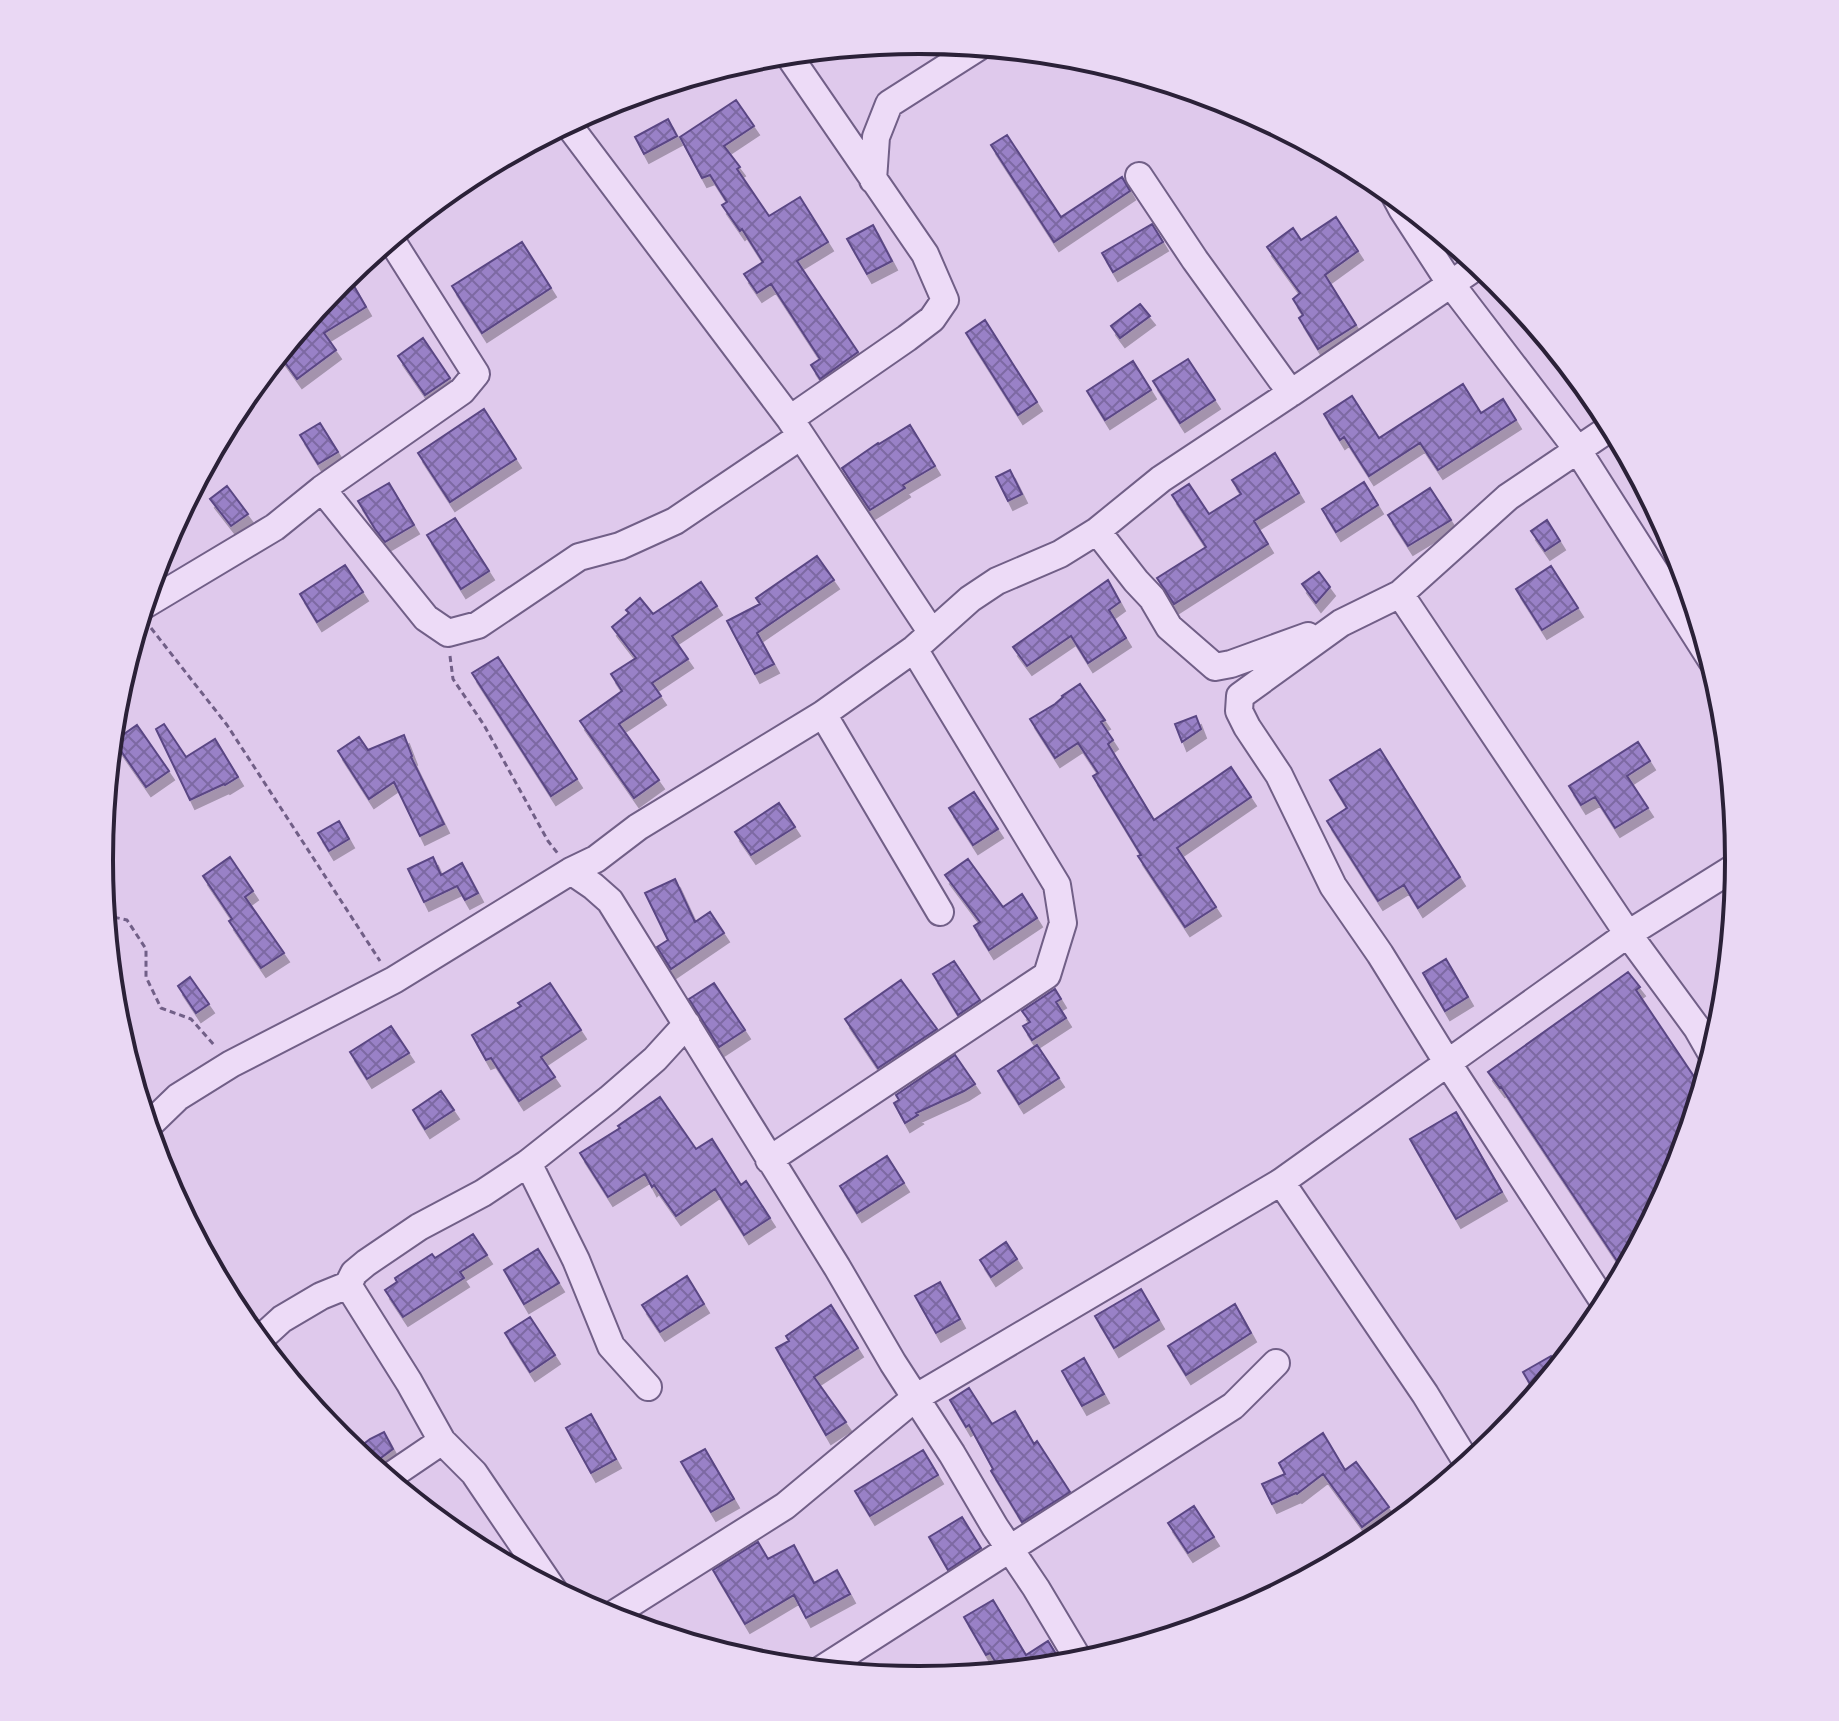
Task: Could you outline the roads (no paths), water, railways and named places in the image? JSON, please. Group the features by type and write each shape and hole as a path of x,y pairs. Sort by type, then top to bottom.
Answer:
{"street":[{"path":"873,180 876,137 889,104 965,56"},
{"path":"322,489 426,618 448,633 478,625 579,557 620,546 675,521 932,319 945,300 925,254 794,64"},
{"path":"574,132 795,427 923,641 1057,885 1063,923 1047,975 769,1160"},
{"path":"1139,176 1291,393"},
{"path":"1410,221 1450,283 1577,449 1690,623"},
{"path":"152,612 462,391 476,374 396,248"},
{"path":"156,1119 178,1097 231,1064 394,980 571,871 596,859 638,827 823,714 923,641 970,599 997,581 1060,554 1097,531 1161,479 1346,358 1469,271"},
{"path":"1097,531 1152,598 1169,627 1215,667 1231,664 1341,623 1400,594 1508,497 1603,433"},
{"path":"1400,594 1628,934 1705,1042"},
{"path":"1341,623 1240,696 1239,711 1279,775 1333,886 1599,1295"},
{"path":"823,714 940,912"},
{"path":"571,871 610,901 1074,1652"},
{"path":"621,1610 785,1506 915,1398 1281,1182 1628,934 1726,873"},
{"path":"267,1333 282,1319 321,1296 348,1285 354,1273 366,1263 419,1227 483,1193 528,1163 655,1059 687,1024"},
{"path":"528,1163 576,1260 611,1346 648,1387"},
{"path":"1281,1182 1425,1394 1463,1456"},
{"path":"348,1285 442,1441 474,1473 542,1573"},
{"path":"833,1662 1233,1406 1276,1363"},
{"path":"395,1473 442,1441"}]}
